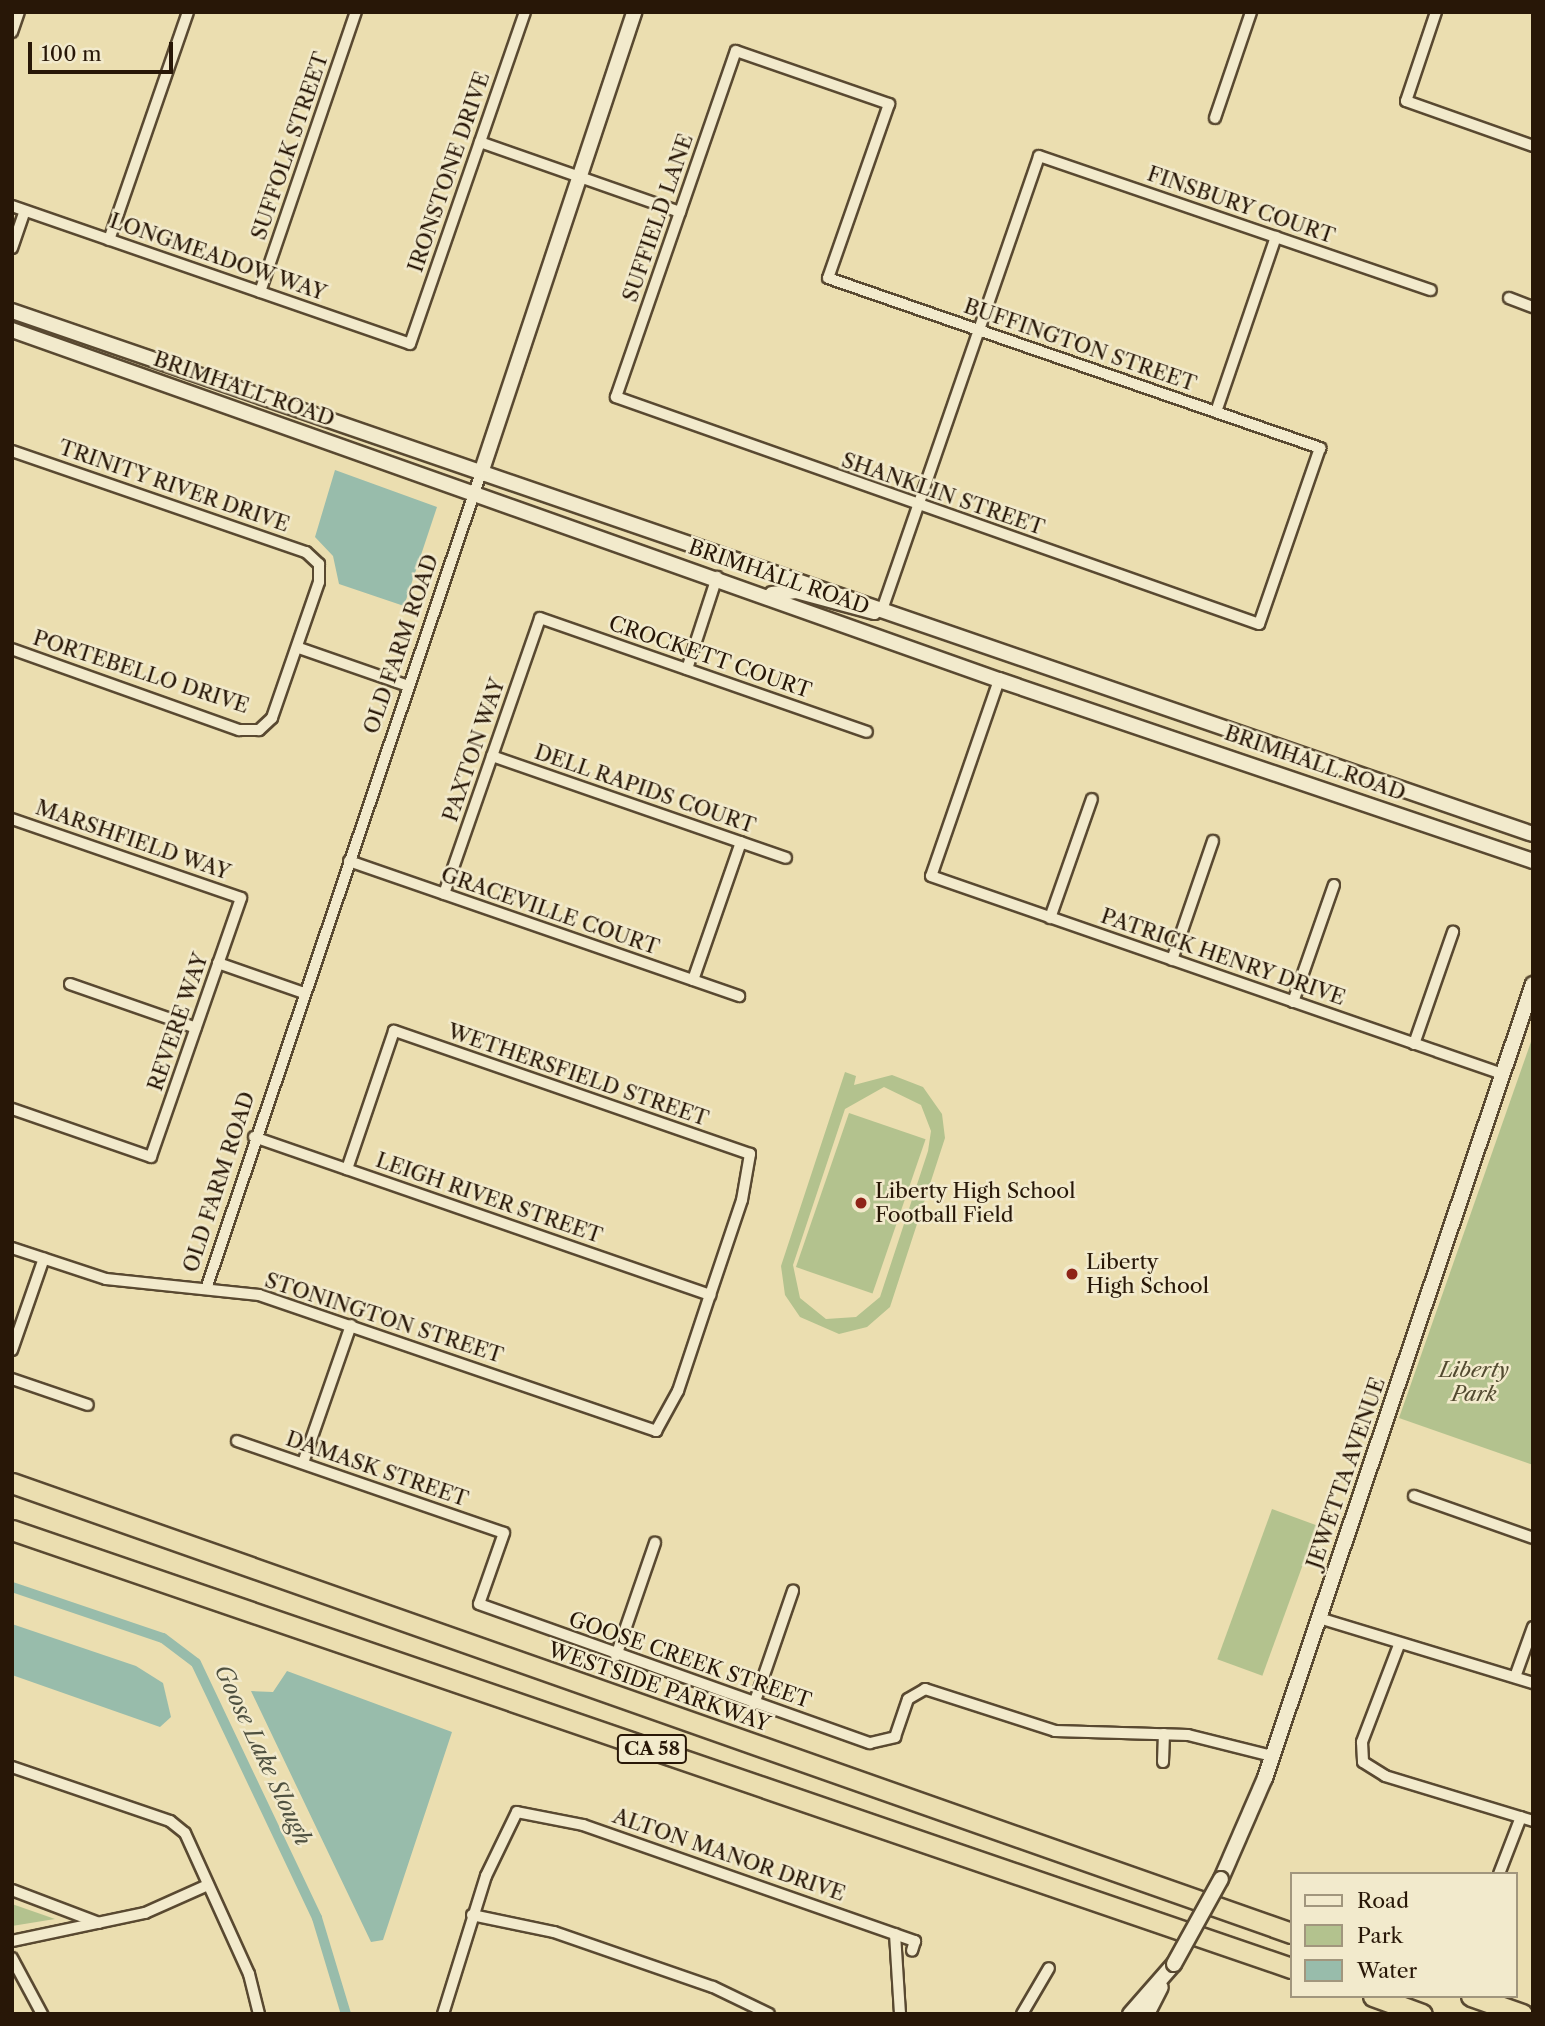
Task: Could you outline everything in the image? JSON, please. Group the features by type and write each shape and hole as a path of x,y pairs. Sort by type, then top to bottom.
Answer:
{"highway":[{"name":"WESTSIDE PARKWAY","path":"12,1483 1290,1933"},
{"name":"CA 58","path":"12,1530 1290,1968"},
{"path":"1378,1998 1422,2014"},
{"path":"1477,1998 1522,2014"}],"street":[{"path":"12,32 19,12"},
{"path":"109,240 188,12"},
{"name":"SUFFOLK STREET","path":"260,292 356,12"},
{"name":"IRONSTONE DRIVE","path":"410,344 525,12"},
{"name":"OLD FARM ROAD","path":"206,1289 254,1138 474,494 634,12"},
{"path":"1215,118 1251,12"},
{"path":"1436,12 1406,101 1533,146"},
{"name":"SUFFIELD LANE","path":"616,397 736,51 889,104 828,278"},
{"path":"480,142 680,212"},
{"name":"FINSBURY COURT","path":"979,330 1039,156 1431,290"},
{"name":"LONGMEADOW WAY","path":"12,206 410,344"},
{"path":"12,248 25,211"},
{"path":"1216,412 1276,237"},
{"name":"BUFFINGTON STREET","path":"828,278 1320,448 1259,624"},
{"path":"1509,298 1533,307"},
{"name":"BRIMHALL ROAD","path":"12,311 482,470 1533,834"},
{"name":"BRIMHALL ROAD","path":"12,330 474,494 767,594 999,680 1533,861"},
{"path":"767,594 796,591 852,611 882,610 979,330"},
{"name":"SHANKLIN STREET","path":"616,397 918,506 1259,624"},
{"name":"TRINITY RIVER DRIVE","path":"12,451 306,552 319,564 299,648"},
{"path":"687,669 717,577"},
{"name":"CROCKETT COURT","path":"540,618 867,732"},
{"name":"PAXTON WAY","path":"444,894 540,618"},
{"path":"299,648 408,686"},
{"name":"PORTEBELLO DRIVE","path":"12,649 239,730 259,730 272,718 299,648"},
{"name":"PATRICK HENRY DRIVE","path":"999,680 931,876 1502,1074"},
{"name":"DELL RAPIDS COURT","path":"492,756 786,858"},
{"path":"1051,918 1091,799"},
{"name":"MARSHFIELD WAY","path":"12,819 241,898"},
{"path":"1172,960 1213,841"},
{"path":"693,980 741,842"},
{"name":"GRACEVILLE COURT","path":"349,861 739,996"},
{"path":"1293,1002 1334,885"},
{"name":"REVERE WAY","path":"12,1109 151,1157 241,898"},
{"path":"1414,1044 1453,932"},
{"path":"218,963 304,993"},
{"path":"71,984 196,1028"},
{"name":"JEWETTA AVENUE","path":"1147,2014 1221,1879 1272,1756 1533,984"},
{"name":"WETHERSFIELD STREET","path":"346,1169 394,1031 750,1154 742,1200 710,1295"},
{"name":"LEIGH RIVER STREET","path":"254,1138 710,1295"},
{"name":"STONINGTON STREET","path":"12,1248 106,1279 259,1295 656,1431 678,1391 710,1295"},
{"path":"12,1350 44,1258"},
{"path":"303,1463 351,1325"},
{"path":"12,1379 88,1405"},
{"name":"DAMASK STREET","path":"237,1441 504,1533 480,1605"},
{"path":"1414,1496 1533,1538"},
{"path":"616,1656 655,1543"},
{"path":"754,1704 793,1591"},
{"name":"GOOSE CREEK STREET","path":"480,1605 616,1656 875,1744 889,1742 919,1689 1055,1731 1164,1734"},
{"path":"1319,1618 1399,1645 1533,1683"},
{"path":"1515,1677 1533,1627"},
{"path":"1399,1645 1362,1742 1363,1762 1385,1776 1527,1819 1500,1872"},
{"path":"1163,1762 1164,1734 1211,1738 1272,1756"},
{"path":"12,1766 170,1821 185,1833 249,1974 259,2014"},
{"name":"ALTON MANOR DRIVE","path":"472,1915 517,1812 583,1825 915,1941 912,1951"},
{"path":"12,1941 145,1913 208,1885"},
{"path":"12,1891 99,1923"},
{"path":"443,2014 472,1915 554,1932 713,1987 769,2014"},
{"path":"895,1934 900,2014"},
{"path":"12,1958 42,2014"},
{"name":"JEWETTA AVENUE","path":"1130,2014 1174,1964"},
{"path":"1022,2014 1049,1968"}],"green space":[{"name":"Liberty Park","path":"1533,1036 1533,1465 1399,1418"},
{"path":"845,1072 856,1076 854,1085 892,1075 923,1087 942,1114 945,1138 890,1307 867,1327 839,1334 800,1317 785,1295 781,1266","holes":["884,1087 921,1105 931,1131 928,1151 880,1297 856,1317 826,1319 800,1298 793,1265 845,1109"]},
{"name":"Liberty High School Football Field","path":"849,1113 926,1139 873,1293 796,1267"},
{"path":"1272,1509 1317,1525 1262,1676 1217,1659"},
{"path":"12,1904 55,1919 12,1926"}],"water":[{"path":"335,470 437,507 404,606 339,584 333,556 315,537"},
{"path":"12,1624 136,1666 163,1683 171,1717 160,1727 12,1675"},
{"path":"287,1671 452,1732 383,1940 371,1942 251,1691 273,1692"}],"waterway":[{"name":"Goose Lake Slough","path":"12,1587 163,1638 196,1663 317,1918 346,2014"}],"place":[{"name":"Liberty High School Football Field","path":"861,1203"},
{"name":"Liberty High School","path":"1072,1274"}]}
